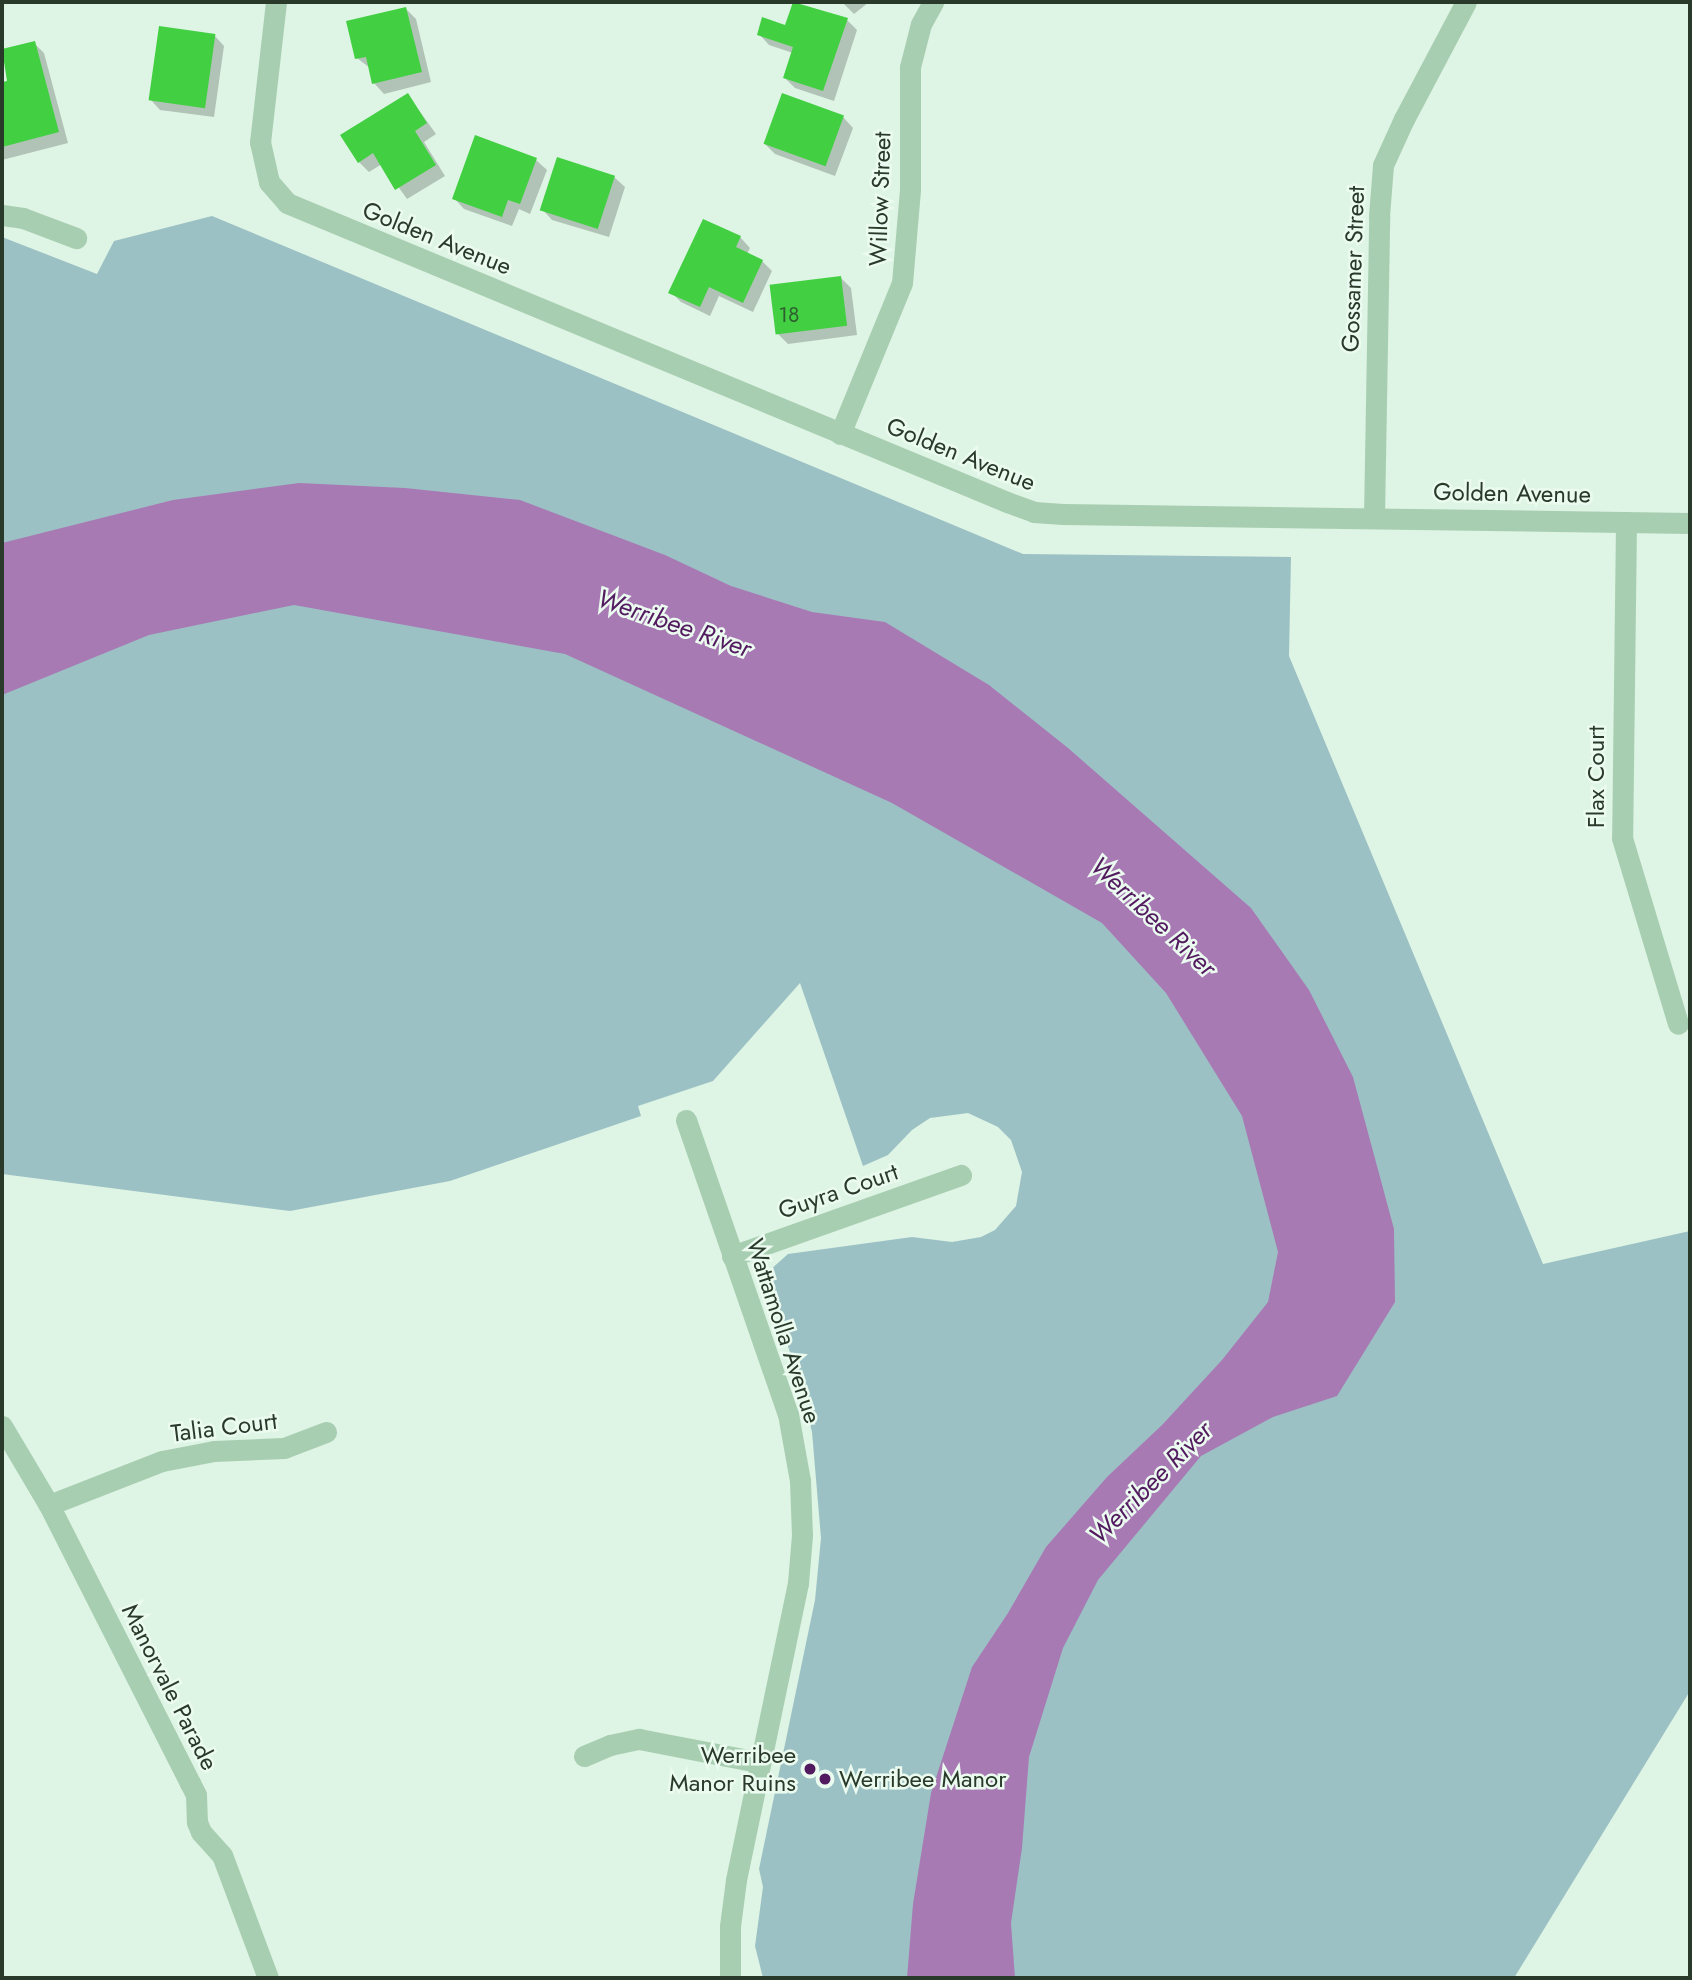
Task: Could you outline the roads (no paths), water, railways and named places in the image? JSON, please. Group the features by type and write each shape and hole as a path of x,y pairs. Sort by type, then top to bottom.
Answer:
{"street":[{"name":"Golden Avenue","path":"276,2 260,133 261,155 270,183 288,203 310,215 1034,512 1690,523"},
{"name":"Willow Street","path":"840,434 902,283 909,189 910,67 921,24 933,2"},
{"name":"Gossamer Street","path":"1374,517 1379,216 1383,165 1404,119 1466,2"},
{"path":"2,215 23,218 76,238"},
{"name":"Flax Court","path":"1626,522 1620,813 1622,838 1678,1024"},
{"name":"Wattamolla Avenue","path":"686,1120 788,1414 800,1481 802,1535 798,1583 734,1891 730,1926 730,1978"},
{"name":"Guyra Court","path":"732,1256 961,1175"},
{"name":"Manorvale Parade","path":"2,1426 49,1505 196,1795 197,1822 201,1832 222,1856 268,1978"},
{"name":"Talia Court","path":"49,1505 162,1461 214,1451 284,1448 326,1432"},
{"path":"584,1756 610,1745 639,1739 760,1762"}],"water":[{"name":"Werribee River","path":"299,483 405,488 520,500 665,555 731,586 812,612 885,622 989,685 1068,748 1251,908 1309,990 1353,1077 1394,1229 1395,1302 1337,1396 1273,1417 1201,1456 1098,1580 1063,1648 1029,1757 1022,1848 1011,1923 1015,1978 907,1978 913,1904 931,1793 972,1667 1008,1613 1046,1547 1107,1477 1162,1425 1222,1360 1268,1302 1278,1252 1242,1116 1166,993 1102,923 892,803 565,654 294,605 149,635 2,695 2,543 173,500"}],"place":[{"name":"Werribee Manor Ruins","path":"810,1769"},
{"name":"Werribee Manor","path":"825,1779"}]}
